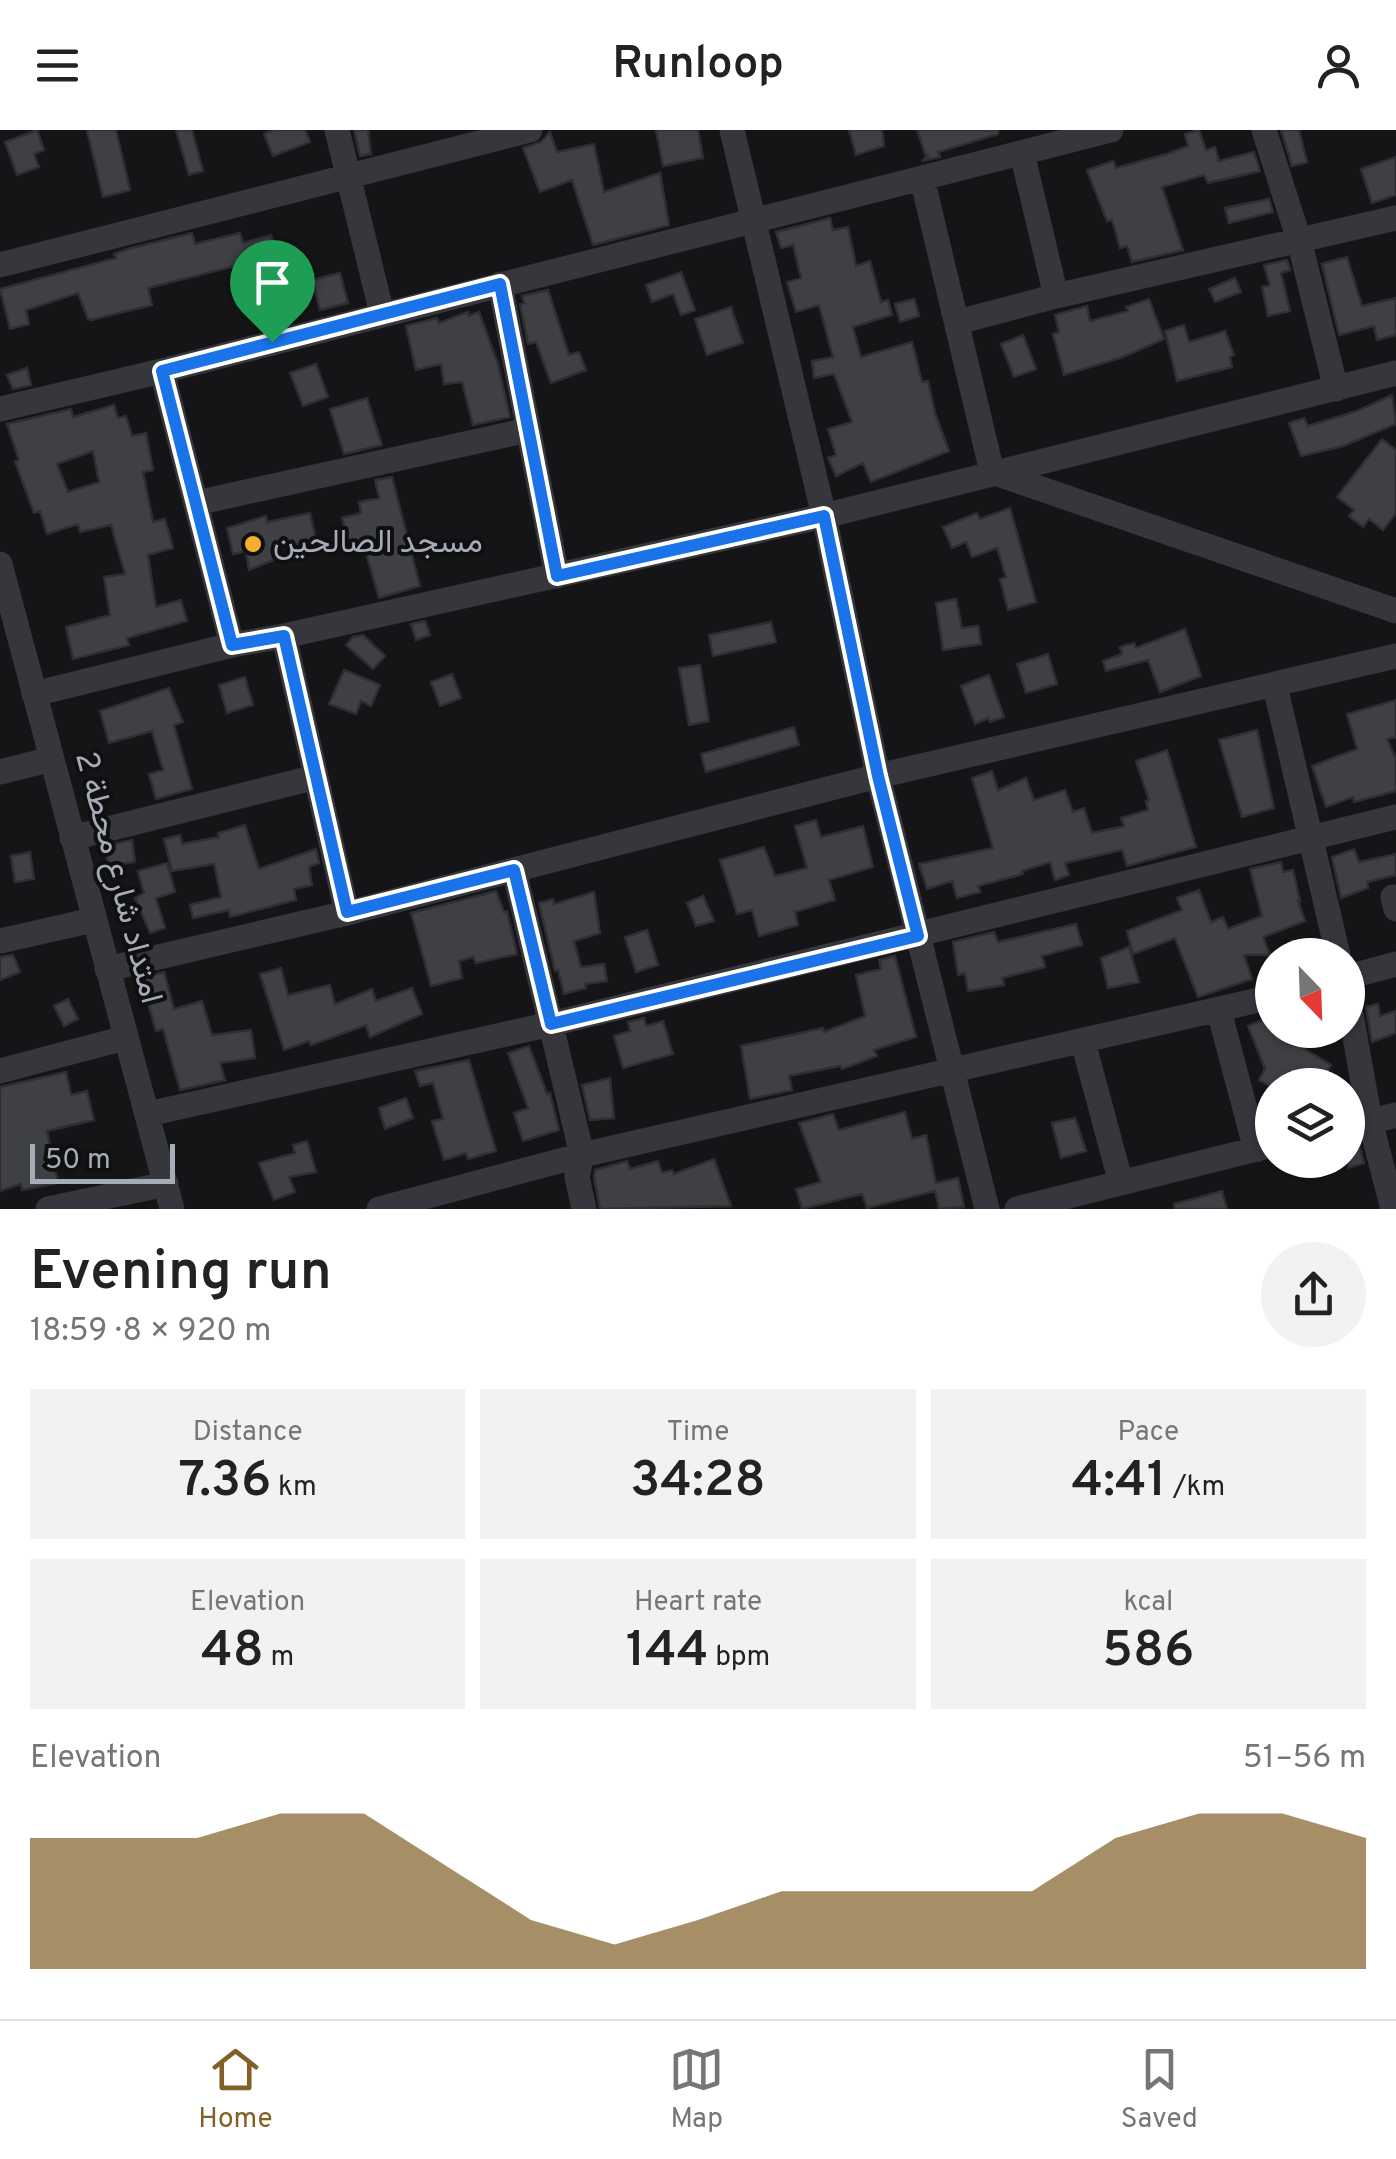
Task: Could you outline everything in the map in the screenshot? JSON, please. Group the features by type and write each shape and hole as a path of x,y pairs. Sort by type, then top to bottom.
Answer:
{"street":[{"path":"336,130 382,314"},
{"path":"0,266 530,130"},
{"path":"732,130 824,516 878,776 988,1209"},
{"path":"0,408 162,371 1111,130"},
{"path":"1264,130 1300,240 1336,388"},
{"path":"1022,153 1056,296"},
{"path":"922,178 992,472"},
{"path":"958,322 1396,218"},
{"path":"500,284 557,576"},
{"path":"162,371 232,645"},
{"path":"34,694 232,645 824,516 1396,373"},
{"path":"196,502 528,430"},
{"path":"992,472 1396,611"},
{"name":"امتداد شارع محطة 2","path":"0,564 169,1196"},
{"path":"284,636 347,912"},
{"path":"106,968 347,912 878,776 1396,656"},
{"path":"1275,686 1334,938"},
{"path":"0,772 52,759"},
{"path":"72,838 316,777"},
{"path":"148,1114 551,1024 1396,817"},
{"path":"514,870 582,1155 577,1177 584,1209"},
{"path":"0,941 93,920"},
{"path":"1365,972 1396,964"},
{"path":"379,1209 460,1199 582,1155 1255,1002"},
{"path":"1220,1012 1255,1120"},
{"path":"0,1071 125,1038"},
{"path":"1083,1042 1121,1183"},
{"path":"1365,1123 1396,1115"},
{"path":"1365,1139 1392,1209"},
{"path":"1016,1209 1255,1150"},
{"path":"48,1209 169,1196"}],"building":[{"path":"37,130 44,150 34,154 39,167 17,175 5,142"},
{"path":"87,130 116,130 130,190 103,197"},
{"path":"176,130 192,130 203,171 189,175"},
{"path":"273,130 305,130 310,142 273,156 264,134"},
{"path":"354,130 368,130 371,154 360,156"},
{"path":"656,130 698,130 703,158 663,166"},
{"path":"849,130 882,130 884,146 856,155"},
{"path":"917,130 998,130 998,134 938,152 940,157 922,161 929,155 926,156"},
{"path":"1199,130 1206,150 1215,147 1219,161 1254,152 1260,171 1208,183 1204,175 1162,187 1183,250 1132,262 1127,246 1120,248 1112,220 1107,221 1087,170 1113,161 1116,168 1167,154 1188,146 1185,134"},
{"path":"1281,130 1299,130 1307,162 1292,166"},
{"path":"550,132 557,152 594,144 604,192 660,173 669,225 593,245 572,180 540,192 523,148 541,142"},
{"path":"1396,157 1396,195 1372,203 1361,169"},
{"path":"1269,199 1273,212 1229,223 1225,208"},
{"path":"830,218 833,230 848,227 856,266 870,261 881,302 888,300 892,315 853,327 861,357 912,342 922,382 928,381 949,451 871,482 863,463 836,476 828,458 836,455 828,429 852,422 834,374 814,378 812,361 833,357 819,305 796,312 787,282 801,278 793,245 781,248 776,232"},
{"path":"192,233 195,244 240,233 243,243 271,235 279,255 148,288 152,305 91,320 78,293 26,310 29,324 10,329 0,289"},
{"path":"1347,257 1362,306 1396,298 1396,335 1377,340 1374,326 1339,335 1322,264"},
{"path":"1287,260 1290,270 1281,273 1290,311 1268,316 1262,287 1270,285 1264,265"},
{"path":"681,272 695,310 681,315 673,294 652,302 646,285"},
{"path":"340,273 348,303 320,310 312,280"},
{"path":"1235,278 1241,292 1215,302 1209,289"},
{"path":"293,279 296,297 260,304 257,289"},
{"path":"548,290 569,355 579,352 586,370 551,383 536,342 528,344 520,304 524,303 522,296"},
{"path":"914,299 919,316 900,322 895,304"},
{"path":"1149,299 1164,339 1123,357 1064,375 1053,334 1059,332 1055,315 1087,306 1090,321 1128,311 1126,307"},
{"path":"731,307 743,343 707,355 695,319"},
{"path":"468,312 469,316 479,312 498,364 510,417 473,425 462,382 444,384 441,364 416,370 406,326 437,318 439,323"},
{"path":"1184,325 1189,342 1225,331 1234,355 1230,357 1232,367 1177,381 1165,331"},
{"path":"1023,335 1036,369 1014,377 1001,344"},
{"path":"316,364 328,397 303,406 290,373"},
{"path":"27,368 31,385 13,389 7,375"},
{"path":"1392,395 1396,424 1343,446 1301,456 1289,423 1304,418 1308,426"},
{"path":"367,398 382,445 344,454 330,409"},
{"path":"114,405 118,418 126,416 132,436 146,433 153,470 143,472 153,522 165,519 173,548 148,555 156,607 181,600 187,621 127,638 129,645 73,659 66,627 110,615 104,577 125,574 111,525 80,532 78,524 47,534 40,511 34,513 15,461 19,460 7,424 71,409 73,417","holes":["93,451 99,482 68,492 57,464"]},
{"path":"1382,439 1396,450 1396,513 1383,530 1369,519 1363,527 1349,516 1354,510 1337,497"},
{"path":"392,477 420,586 379,598 364,546 350,550 342,518 361,513 359,502 379,498 375,480"},
{"path":"1010,508 1036,602 1008,610 1000,579 1006,577 997,548 972,557 966,542 952,548 943,527 977,513 980,519"},
{"path":"310,513 316,540 275,549 278,558 249,570 246,551 233,554 227,528 266,516 267,522"},
{"path":"956,599 962,628 978,626 981,644 943,650 936,603"},
{"path":"425,621 430,635 416,640 411,624"},
{"path":"771,622 776,642 713,656 709,635"},
{"path":"1185,629 1201,676 1160,692 1148,660 1106,671 1103,661 1122,654 1120,647 1134,643 1136,648"},
{"path":"363,635 385,656 373,669 346,645 353,637"},
{"path":"1048,654 1057,684 1026,693 1017,664"},
{"path":"700,665 709,721 689,725 679,668"},
{"path":"344,670 380,685 371,706 361,701 356,714 329,704"},
{"path":"452,674 461,698 440,706 431,682"},
{"path":"989,675 1004,717 975,724 961,686"},
{"path":"245,677 253,705 227,713 219,685"},
{"path":"169,688 183,722 174,725 192,789 156,799 149,774 163,770 152,731 109,743 100,711"},
{"path":"1396,700 1396,737 1387,739 1396,759 1396,791 1354,802 1353,797 1326,807 1312,766 1357,749 1347,714"},
{"path":"794,727 799,745 706,772 701,754"},
{"path":"1257,730 1274,808 1242,817 1219,740"},
{"path":"1167,750 1196,847 1127,866 1122,850 1065,863 1069,875 1055,880 1050,862 978,886 980,892 957,898 952,881 927,889 919,864 993,848 972,778 992,771 998,790 1026,778 1034,800 1065,790 1073,812 1084,808 1092,833 1124,826 1121,818 1148,810 1149,800 1136,761"},
{"path":"816,820 821,837 863,826 873,867 829,880 835,900 795,912 798,925 759,936 752,910 737,914 720,860 764,847 775,876 807,868 795,826"},
{"path":"245,825 259,869 316,849 319,863 309,867 312,885 294,889 296,900 230,917 229,910 193,918 190,905 221,897 214,864 172,871 164,839 180,835 182,844 219,837 218,833"},
{"path":"132,840 135,862 108,866 105,846"},
{"path":"1354,849 1359,862 1396,854 1396,875 1367,882 1368,888 1341,898 1332,857"},
{"path":"30,852 34,879 15,882 11,856"},
{"path":"1281,862 1283,872 1293,870 1305,921 1255,938 1255,955 1244,955 1252,979 1198,997 1175,938 1133,954 1127,931 1182,910 1177,898 1199,890 1211,922 1223,917 1228,929 1262,916 1250,869"},
{"path":"167,863 175,892 156,898 165,928 150,933 135,898 144,893 138,871"},
{"path":"496,891 504,912 507,911 517,954 476,963 473,957 459,961 462,978 431,986 411,913"},
{"path":"594,892 600,933 574,941 581,967 604,964 607,981 585,984 586,988 564,994 539,903 553,899 554,904"},
{"path":"703,896 714,921 696,926 687,903"},
{"path":"1076,924 1082,945 1042,956 1045,967 1002,978 1004,985 968,991 965,973 958,975 953,942 994,932 998,942"},
{"path":"647,930 658,965 636,972 625,937"},
{"path":"1129,947 1139,982 1108,988 1101,958"},
{"path":"13,955 20,972 0,980 0,957"},
{"path":"895,956 916,1037 874,1050 877,1056 842,1069 840,1066 789,1076 792,1090 750,1099 741,1046 823,1028 824,1032 865,1016 856,975 881,969 879,960"},
{"path":"281,968 288,995 330,985 335,1004 372,989 376,1001 412,988 422,1014 370,1037 366,1025 311,1045 309,1041 284,1050 260,974"},
{"path":"164,972 174,1009 202,1001 212,1035 251,1030 255,1058 220,1063 225,1080 180,1090 163,1029 156,1031 141,978"},
{"path":"68,999 78,1019 64,1026 54,1006"},
{"path":"1378,1004 1380,1016 1396,1011 1396,1033 1372,1042 1366,1007"},
{"path":"644,1018 646,1026 663,1021 673,1054 623,1068 614,1036 630,1031 628,1022"},
{"path":"1255,1023 1255,1044 1248,1026"},
{"path":"529,1046 547,1094 550,1093 559,1130 523,1141 514,1113 528,1108 508,1053"},
{"path":"1257,1048 1303,1048 1331,1065 1329,1068 1265,1068"},
{"path":"469,1060 496,1151 468,1159 466,1153 444,1160 432,1121 443,1119 433,1083 420,1086 415,1071"},
{"path":"66,1072 71,1095 87,1091 94,1120 47,1131 58,1183 22,1190 21,1184 0,1191 0,1087"},
{"path":"610,1078 614,1118 590,1120 582,1085"},
{"path":"406,1098 413,1118 385,1129 379,1108"},
{"path":"905,1112 912,1139 926,1135 936,1183 958,1178 964,1207 939,1209 935,1191 867,1208 862,1194 802,1209 796,1189 821,1182 799,1123 833,1114 839,1130"},
{"path":"1075,1118 1086,1151 1061,1158 1052,1123"},
{"path":"307,1141 316,1172 289,1177 295,1192 274,1200 259,1163 295,1153 293,1145"},
{"path":"714,1159 731,1206 600,1209 595,1170 627,1161 630,1169 658,1161 662,1173 672,1170 674,1174"},
{"path":"1222,1191 1227,1209 1175,1209 1174,1204"}],"place":[{"name":"مسجد الصالحين","path":"253,544"}],"route":[{"path":"500,284 557,576 824,516 878,776 918,936 551,1024 514,870 347,912 284,636 232,645 162,371 272,342 500,284"}]}
